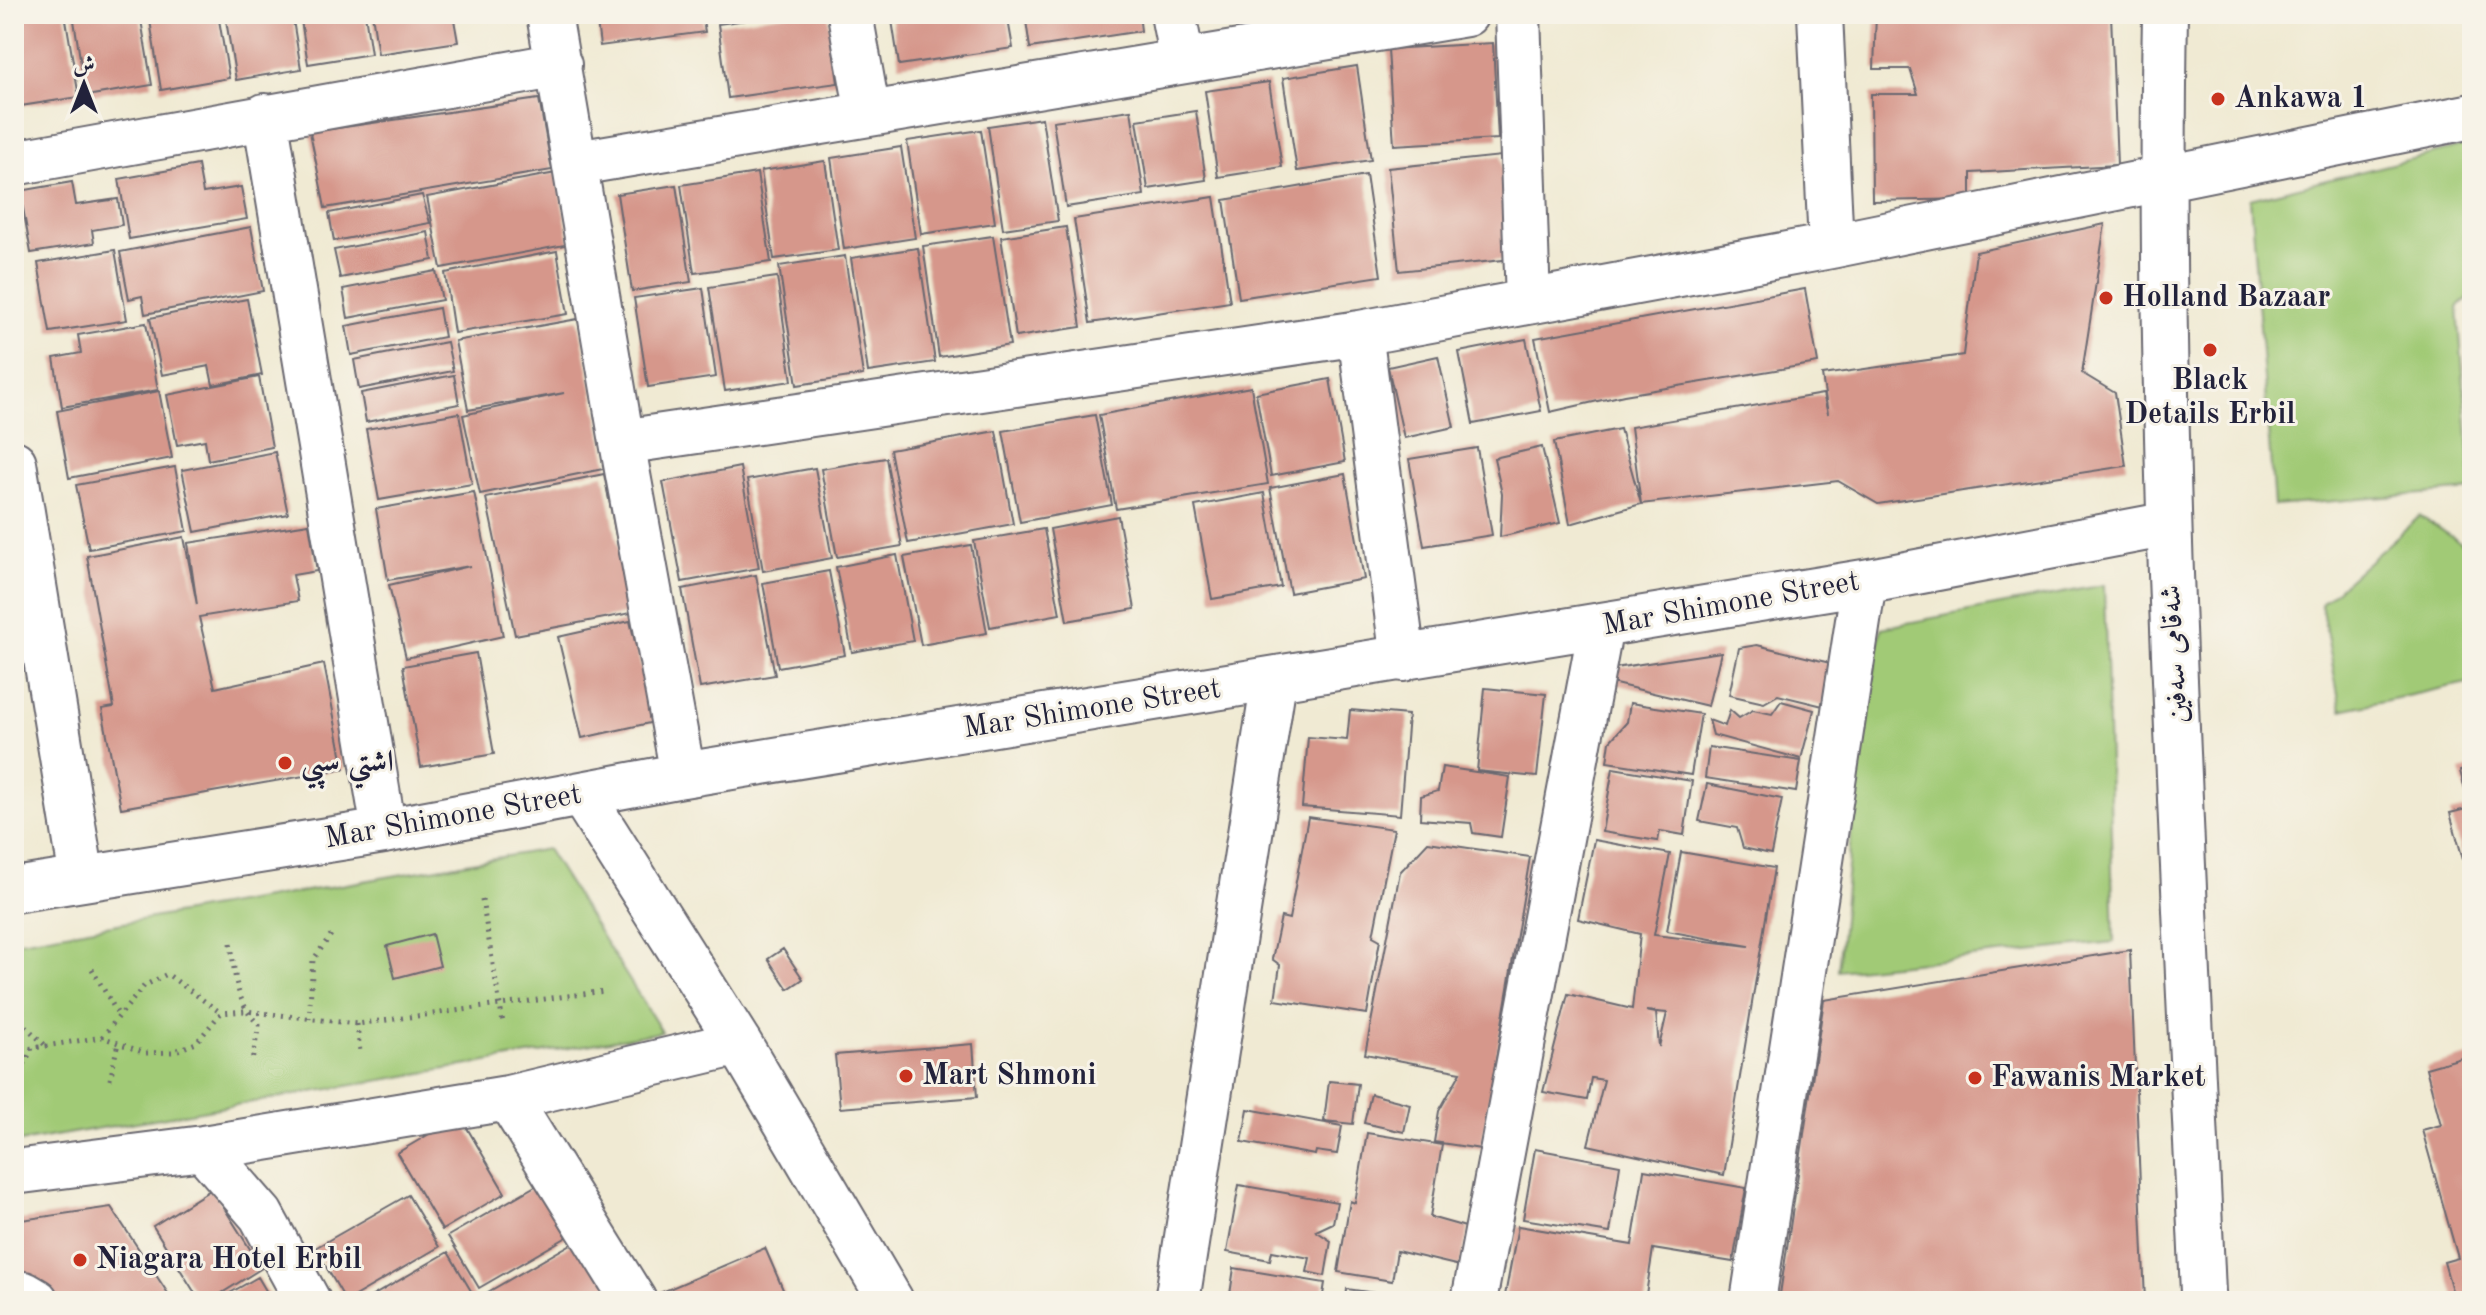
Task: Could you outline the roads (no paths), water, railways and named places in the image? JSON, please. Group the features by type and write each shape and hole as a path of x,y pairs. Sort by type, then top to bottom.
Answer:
{"street":[{"path":"549,14 683,775"},
{"path":"850,14 868,114"},
{"path":"1173,14 1182,60"},
{"path":"577,163 1466,14"},
{"path":"1518,14 1528,302"},
{"path":"1820,14 1831,246"},
{"name":"شەقامی سەفین","path":"2165,14 2162,180 2169,524 2204,1298"},
{"path":"14,163 559,65"},
{"path":"265,116 384,831"},
{"path":"622,442 1360,333 1831,246 2472,116"},
{"path":"1360,333 1403,659"},
{"path":"14,463 82,879"},
{"name":"Mar Shimone Street","path":"14,890 384,831 683,775 1864,582 2169,524"},
{"path":"1753,1301 1864,582"},
{"path":"1474,1301 1601,626"},
{"path":"1177,1301 1274,680"},
{"path":"582,795 739,1043 891,1301"},
{"path":"14,1172 203,1148 508,1098 739,1043"},
{"path":"508,1098 634,1301"},
{"path":"203,1148 261,1215 308,1301"},
{"path":"14,1295 24,1294 36,1301"}],"place":[{"name":"Ankawa 1","path":"2218,99"},
{"name":"Holland Bazaar","path":"2106,298"},
{"name":"Black Details Erbil","path":"2210,350"},
{"name":"اشتي سپي","path":"285,763"},
{"name":"Mart Shmoni","path":"906,1076"},
{"name":"Fawanis Market","path":"1975,1078"},
{"name":"Niagara Hotel Erbil","path":"80,1260"}]}
